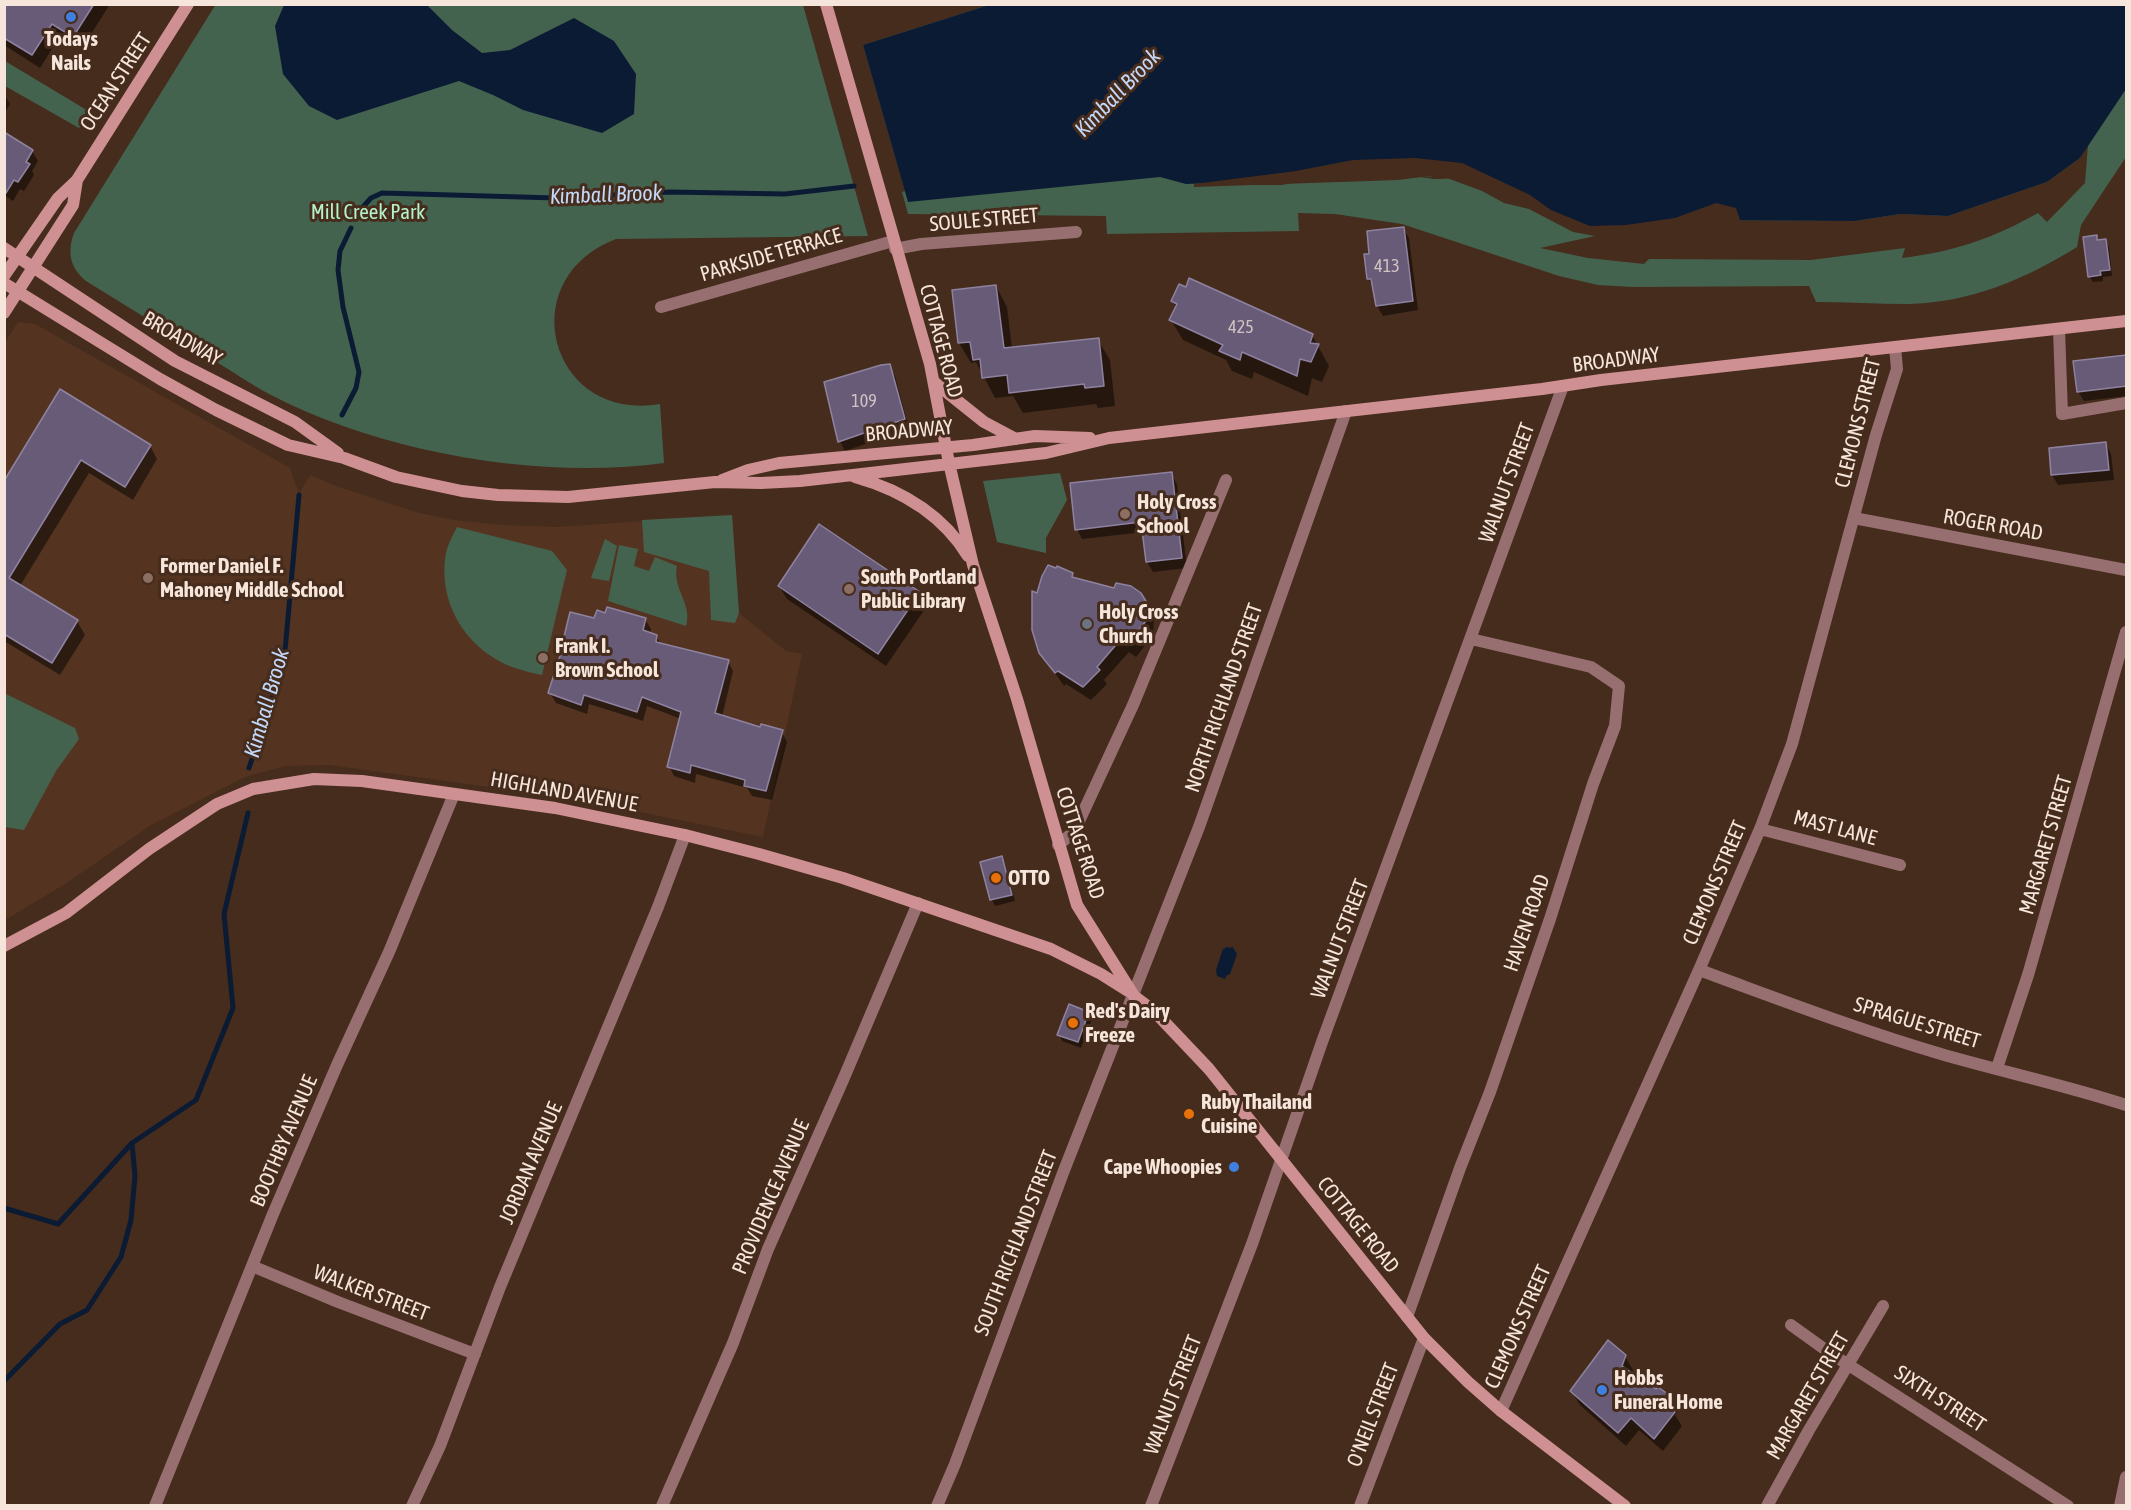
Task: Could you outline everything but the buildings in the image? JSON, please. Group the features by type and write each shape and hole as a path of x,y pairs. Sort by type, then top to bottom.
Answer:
{"street":[{"name":"OCEAN STREET","path":"4,276 58,198 77,180 188,4"},
{"name":"COTTAGE ROAD","path":"826,4 934,382 949,464 973,565 1017,699 1077,905 1134,996 1154,1011 1209,1069 1424,1338 1468,1382 1502,1411 1625,1506"},
{"name":"OCEAN STREET","path":"4,313 73,205 77,180"},
{"name":"SOULE STREET","path":"894,245 1076,232"},
{"name":"PARKSIDE TERRACE","path":"661,307 894,245"},
{"name":"BROADWAY","path":"4,248 175,361 295,422 344,458"},
{"name":"BROADWAY","path":"4,283 160,379 216,410 288,445 344,458 396,477 428,485 498,495 568,497 715,482 761,483 851,476 1046,453 1109,438 2127,321"},
{"path":"2059,329 2062,414 2127,403"},
{"name":"CLEMONS STREET","path":"1502,1411 1760,829 1795,734 1876,435 1897,369 1895,347"},
{"path":"934,382 984,422 1016,439"},
{"name":"WALNUT STREET","path":"1151,1506 1282,1161 1322,1042 1563,386"},
{"name":"NORTH RICHLAND STREET","path":"1134,996 1199,827 1346,411"},
{"name":"BROADWAY","path":"715,482 748,470 779,463 973,445 1035,436 1109,438"},
{"path":"851,476 879,484 930,512 961,544 973,565"},
{"path":"1058,845 1074,832 1133,705 1226,480"},
{"name":"ROGER ROAD","path":"1854,518 2127,570"},
{"name":"MARGARET STREET","path":"1997,1068 2028,975 2123,662 2127,632"},
{"name":"HAVEN ROAD","path":"1407,1317 1460,1168 1490,1092 1550,919 1593,784 1615,726 1619,686 1591,667 1471,639"},
{"name":"HIGHLAND AVENUE","path":"4,946 66,913 148,849 217,804 254,789 314,779 362,782 555,808 685,835 843,878 1051,949 1101,974 1134,996"},
{"name":"BOOTHBY AVENUE","path":"155,1506 252,1266 337,1065 389,952 454,794"},
{"name":"MAST LANE","path":"1760,829 1900,865"},
{"name":"JORDAN AVENUE","path":"412,1506 440,1446 520,1240 573,1116 685,835"},
{"name":"PROVIDENCE AVENUE","path":"662,1506 733,1343 768,1249 918,903"},
{"name":"SPRAGUE STREET","path":"1699,970 1881,1035 2127,1105"},
{"name":"SOUTH RICHLAND STREET","path":"937,1506 955,1464 1063,1173 1134,996"},
{"name":"WALKER STREET","path":"252,1266 338,1302 476,1354"},
{"name":"MARGARET STREET","path":"1767,1506 1883,1306"},
{"name":"SIXTH STREET","path":"1791,1325 2068,1506"},
{"name":"O'NEIL STREET","path":"1360,1506 1424,1338"},
{"path":"2120,1506 2127,1477"}],"shaded area":[{"path":"18,322 35,324 290,468 299,494 310,475 336,486 419,513 454,520 502,525 558,527 732,515 739,613 786,651 802,654 763,837 570,798 329,765 285,766 245,777 151,825 65,884 5,920 4,344"}],"green space":[{"name":"Mill Creek Park","path":"216,4 803,5 868,236 616,239 583,258 563,284 555,314 557,344 570,371 592,392 622,404 660,404 664,463 566,468 515,464 463,457 362,432 315,415 255,386 86,281 73,265 71,247 74,233"},
{"path":"992,4 2126,5 2126,157 2081,225 2077,247 2017,279 1975,294 1931,303 1885,304 1816,302 1809,286 1632,287 1598,285 1559,276 1402,224 1335,214 1298,213 1299,231 1107,234 1106,216 908,214 902,192 905,191 863,45","holes":["2088,145 2085,183 2047,222 2038,213 1973,243 1902,258 1905,248 1811,260 1649,259 1644,264 1588,258 1540,248 1595,236 1573,232 1529,209 1504,203 1482,191 1447,178 1420,177 1460,175 1698,220 1855,221 1900,214 1948,216 2047,182 2080,158","1303,181 1282,185 1199,185"]},
{"path":"5,61 90,112 79,128 5,86"},
{"path":"1060,473 1067,500 1046,538 1046,553 997,542 983,481"},
{"path":"732,515 739,613 735,623 711,620 709,571 644,552 642,520"},
{"path":"457,527 552,551 567,570 542,675 515,668 498,660 483,650 459,623 446,590 444,572 446,553"},
{"path":"605,539 617,546 609,581 591,578"},
{"path":"619,545 638,549 634,566 649,571 655,557 677,566 677,582 687,611 686,626 608,601"},
{"path":"4,693 75,728 79,739 56,771 24,830 5,827"}],"water":[{"path":"992,4 2126,4 2126,89 2080,158 2047,182 1948,216 1900,214 1855,221 1698,220 1591,232 1460,175 1186,184 1160,177 908,202 863,45"},
{"path":"284,5 427,5 452,30 482,53 510,50 574,18 614,41 636,74 634,114 602,133 523,110 459,81 337,120 309,106 283,74 275,26"},
{"path":"1232,946 1237,954 1230,974 1225,979 1217,976 1216,970 1223,949"}],"pier":[{"path":"1415,158 1462,163 1530,195 1551,210 1590,226 1626,225 1675,218 1716,203 1736,208 1740,220 1591,235 1460,178 1437,179 1430,176 1398,180 1194,187 1194,184 1296,171 1353,160"}],"waterway":[{"name":"Kimball Brook","path":"362,208 371,198 382,193 556,198 670,192 785,194 854,186"},
{"name":"Kimball Brook","path":"342,415 356,388 359,372 343,307 338,270 340,251 351,228"},
{"name":"Kimball Brook","path":"249,768 284,662 299,495"},
{"name":"Kimball Brook","path":"4,1208 58,1224 132,1143 196,1100 233,1008 224,914 248,813"},
{"path":"4,1381 60,1324 87,1310 121,1257 131,1220 135,1176 132,1143"}],"place":[{"name":"Todays Nails","path":"71,17"},
{"name":"Holy Cross School","path":"1125,514"},
{"name":"Former Daniel F. Mahoney Middle School","path":"148,578"},
{"name":"South Portland Public Library","path":"849,589"},
{"name":"Holy Cross Church","path":"1087,624"},
{"name":"Frank I. Brown School","path":"543,658"},
{"name":"OTTO","path":"996,878"},
{"name":"Red's Dairy Freeze","path":"1073,1023"},
{"name":"Ruby Thailand Cuisine","path":"1189,1114"},
{"name":"Cape Whoopies","path":"1234,1167"},
{"name":"Hobbs Funeral Home","path":"1602,1390"}]}
